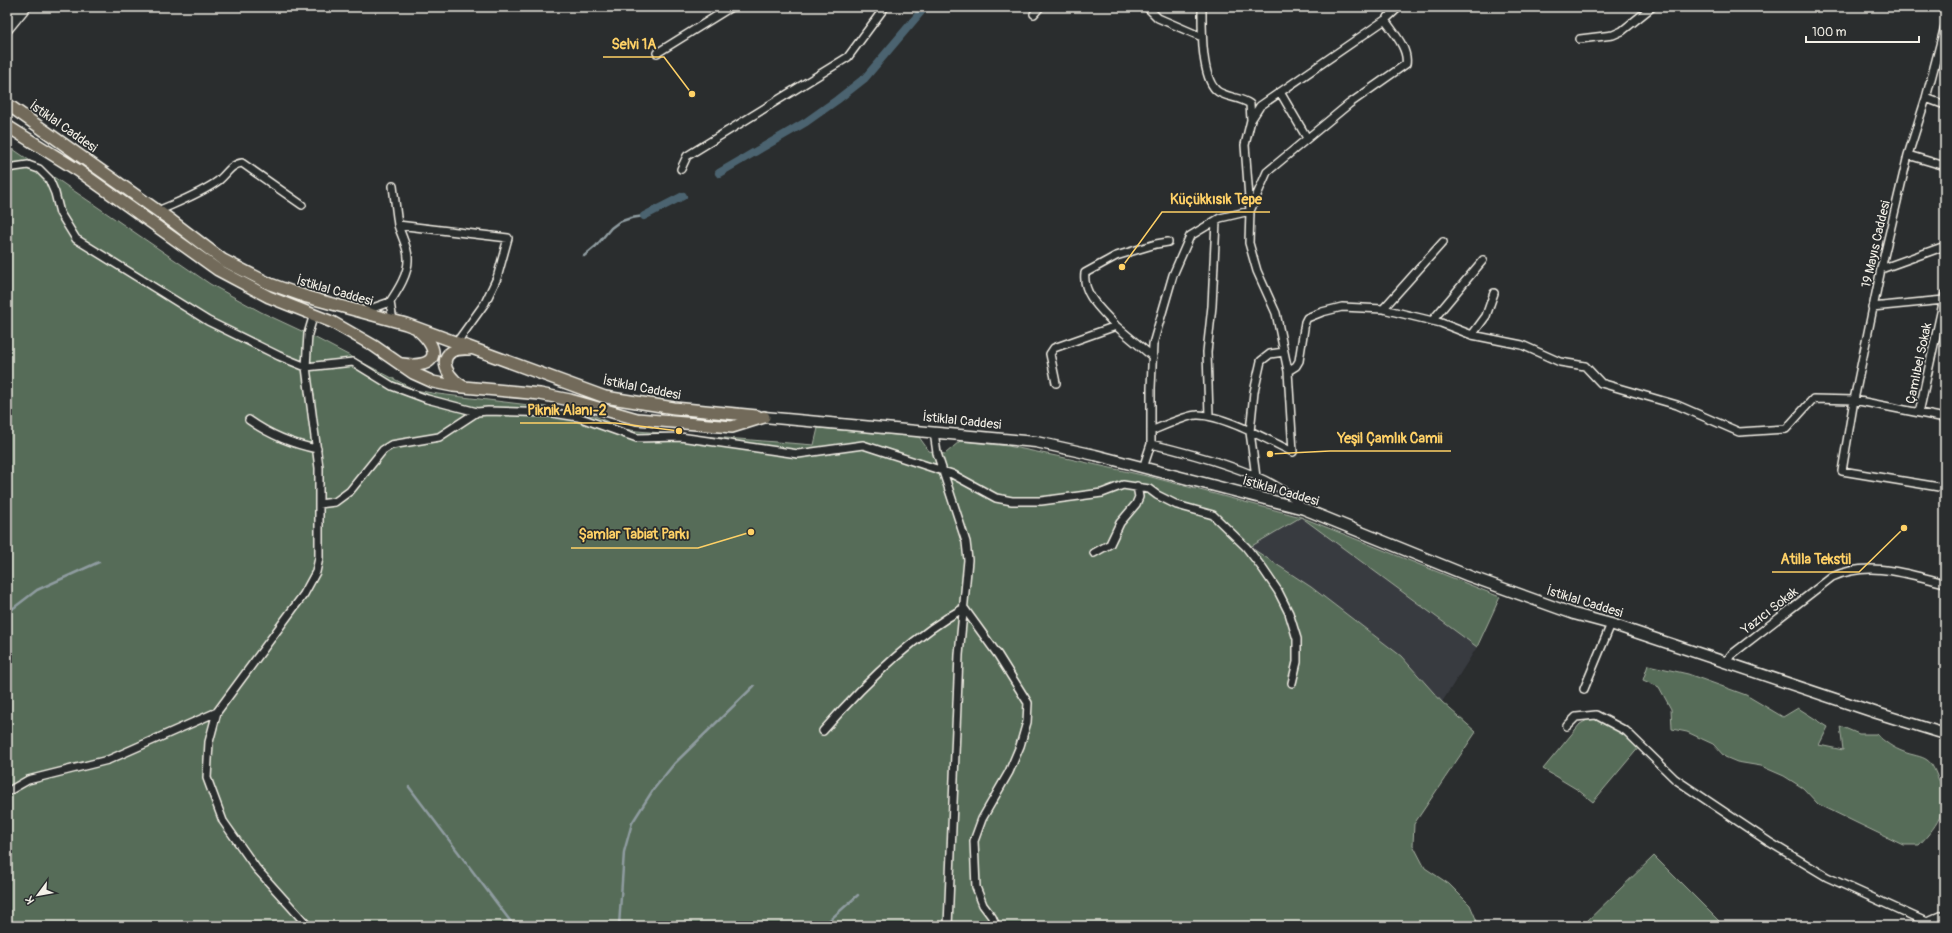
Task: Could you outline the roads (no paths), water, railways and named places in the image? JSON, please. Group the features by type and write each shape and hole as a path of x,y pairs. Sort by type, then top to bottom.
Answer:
{"main road":[{"path":"7,16 14,7"},
{"path":"7,29 25,7"},
{"name":"İstiklal Caddesi","path":"7,104 158,211 223,260 270,284 307,297 416,328 605,396 646,405 713,413 1036,442 1143,468 1304,509 1469,576 1574,614 1611,624 1877,713 1945,734"},
{"name":"İstiklal Caddesi","path":"7,126 79,170 218,270 269,297 314,314 351,332 413,373 433,382 464,387 540,394 570,400 637,419 732,427 764,417"},
{"path":"401,364 422,365 430,361 433,355 432,347 426,337 416,328"},
{"path":"464,387 452,379 445,369 445,360 448,354 454,350 476,349"}],"street":[{"path":"657,53 731,7"},
{"path":"681,169 687,156 848,57 885,7"},
{"path":"1034,14 1040,7"},
{"path":"1147,7 1158,18 1202,37"},
{"path":"1150,431 1195,415 1209,416 1250,432 1294,452 1288,371 1276,313 1257,271 1249,242 1250,211 1245,145 1251,120 1250,104 1244,100 1217,91 1208,80 1202,37 1202,7"},
{"path":"1251,120 1260,106 1386,20 1398,7"},
{"path":"1580,39 1613,35 1622,31 1652,7"},
{"path":"1250,211 1267,172 1349,104 1406,64 1408,58 1386,20"},
{"name":"19 Mayıs Caddesi","path":"1945,26 1926,98 1908,155 1872,307 1842,471 1945,488"},
{"path":"1280,92 1307,138"},
{"path":"1926,98 1945,105"},
{"path":"1908,155 1945,166"},
{"path":"158,211 204,189 218,181 235,164 242,163 302,205"},
{"path":"7,168 28,165 39,169 49,179 55,193 60,213 76,239 208,320 279,356 306,367 353,362 392,386 427,399 478,412 552,412 578,417 637,438 680,437 798,454 863,445 960,477 996,498 1012,501 1041,501 1083,496 1102,493 1123,485 1150,489 1157,495 1177,506 1213,515 1246,547 1278,591 1289,613 1297,640 1297,662 1292,683"},
{"path":"361,312 390,302 398,289 407,267 408,258 398,225 394,186"},
{"path":"1143,468 1151,444 1150,431 1153,344 1173,275 1190,236 1216,221 1250,211"},
{"path":"1209,416 1207,352 1212,306 1216,221"},
{"path":"398,225 508,238 497,278 484,304 457,342"},
{"path":"1152,357 1116,326 1090,296 1084,282 1085,273 1116,256 1168,242"},
{"path":"1383,309 1443,242"},
{"path":"1881,269 1945,246"},
{"path":"1432,321 1483,260"},
{"path":"1472,335 1486,316 1494,293"},
{"path":"1872,307 1944,297"},
{"name":"Çamlıbel Sokak","path":"1920,413 1942,320 1944,297"},
{"path":"390,302 393,321"},
{"path":"1288,371 1296,366 1299,361 1307,318 1318,313 1342,308 1383,309 1432,321 1472,335 1522,346 1560,362 1585,366 1600,383 1677,405 1739,432 1786,429 1812,399 1854,400 1945,418"},
{"path":"308,926 256,868 223,821 207,778 209,742 217,712 304,594 316,572 319,558 317,449 306,367 308,334 314,314"},
{"path":"1056,384 1050,354 1054,348 1116,326"},
{"path":"1256,477 1250,432 1254,392 1261,362 1270,354 1284,352"},
{"path":"319,504 335,502 350,491 383,450 391,445 439,436 478,412"},
{"path":"249,420 266,432 303,446 317,449"},
{"path":"934,432 937,453 966,542 968,560 959,655 948,926"},
{"path":"1151,444 1176,450 1256,477 1288,494 1304,509"},
{"path":"1094,553 1110,544 1120,523 1136,504 1139,497 1137,486"},
{"name":"Yazıcı Sokak","path":"1726,662 1731,655 1832,577 1842,572 1887,568 1945,583"},
{"path":"823,731 843,708 914,642 942,620 964,608"},
{"path":"964,608 998,655 1028,704 1027,722 1020,746 1009,772 982,818 974,841 976,887 983,905 992,917 996,926"},
{"path":"1584,689 1611,624"},
{"path":"7,792 28,780 108,760 217,712"},
{"path":"1567,726 1576,717 1596,715 1626,731 1675,779 1769,842 1827,877 1935,926"},
{"path":"1927,922 1945,914"}],"waterway":[{"path":"719,173 806,122 865,78 925,7"},
{"path":"644,216 683,196"},
{"path":"584,256 596,246 611,228 619,222 644,216"},
{"path":"7,613 37,590 99,562"},
{"path":"619,926 624,852 632,823 653,790 674,764 754,686"},
{"path":"409,787 514,926"},
{"path":"823,926 858,895"}],"place":[{"name":"Selvi 1A","path":"692,94"},
{"name":"Küçükkısık Tepe","path":"1122,267"},
{"name":"Piknik Alanı-2","path":"679,431"},
{"name":"Yeşil Çamlık Camii","path":"1270,454"},
{"name":"Atilla Tekstil","path":"1904,528"},
{"name":"Şamlar Tabiat Parkı","path":"751,532"}]}
